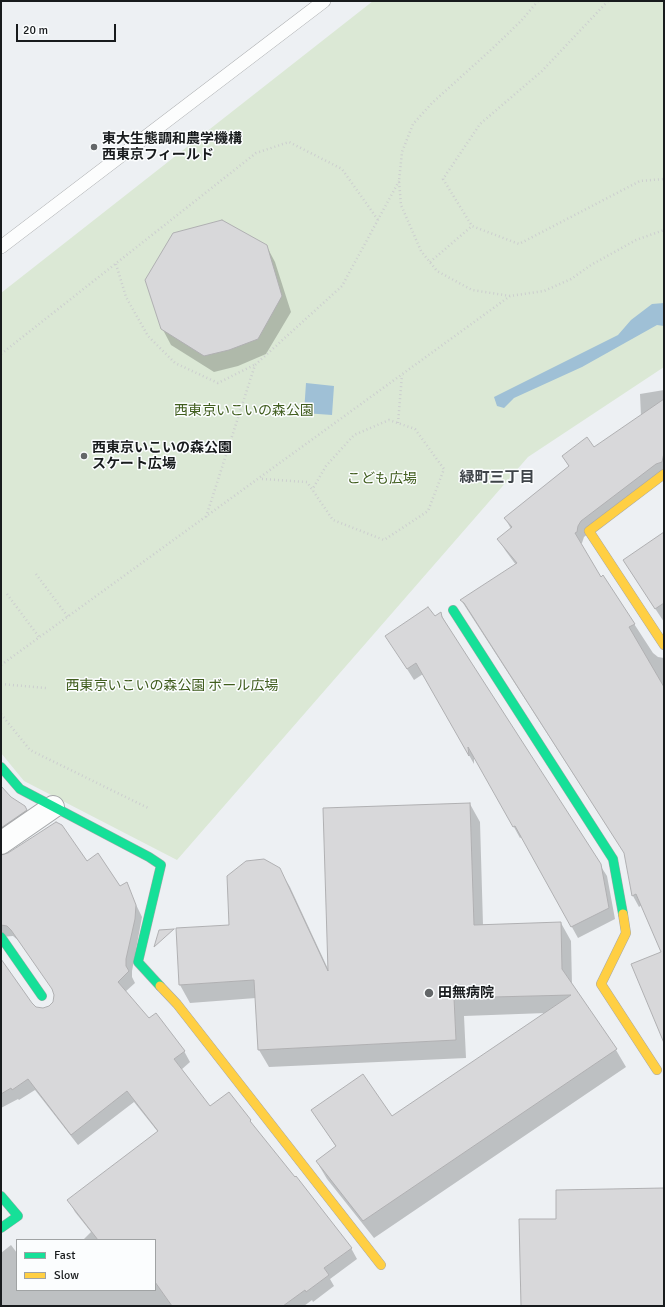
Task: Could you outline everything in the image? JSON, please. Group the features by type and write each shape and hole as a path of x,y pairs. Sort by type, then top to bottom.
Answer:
{"street":[{"path":"664,474 589,531 664,645"},
{"path":"454,610 613,859 626,933 601,984 657,1070"},
{"path":"1,767 20,789 149,857 161,865 138,962 177,1004 380,1265"},
{"path":"1,843 53,807"},
{"path":"1,936 42,996"},
{"path":"1,1196 18,1216 1,1228"}],"lane":[{"path":"1,247 324,1"}],"path":[{"path":"538,1 521,21 493,48 432,102 413,124 402,152 399,181 401,205 421,251 437,271 472,290 510,296 544,291 571,279 591,265 636,240 664,230"},
{"path":"608,1 542,71 480,124 443,179 472,226 519,244 640,181 664,179"},
{"path":"1,354 256,153 289,142 342,169 378,220"},
{"path":"116,264 126,298 148,336 175,363 218,383 255,365 342,286 399,181"},
{"path":"430,262 472,226"},
{"path":"1,665 510,296"},
{"path":"206,517 255,365"},
{"path":"398,423 402,375"},
{"path":"262,480 307,482 312,490 333,520 384,540 428,511 444,469 416,429 389,420 354,435 326,466 312,490"},
{"path":"36,574 68,616"},
{"path":"6,594 39,637"},
{"path":"1,684 46,688"},
{"path":"1,714 30,750 148,808"}],"green space":[{"name":"西東京いこいの森公園","path":"373,1 664,1 664,367 528,457 177,860 24,781 1,753 1,293"}],"water":[{"path":"664,303 664,326 657,325 582,367 514,398 504,408 497,406 494,397 618,335 631,320 652,304"},
{"path":"306,383 334,386 332,415 304,413"}],"building":[{"path":"222,220 267,245 282,296 258,339 229,350 204,356 161,329 145,280 173,233"},
{"path":"664,399 664,453 662,462 656,464 581,521 577,532 575,533 601,577 603,575 635,624 629,627 664,687 664,1043 631,964 661,952 636,894 632,896 624,853 464,603 460,600 517,563 497,539 512,527 504,518 569,466 562,456 587,437 594,447"},
{"path":"664,532 664,603 655,609 623,560"},
{"path":"428,607 435,616 441,612 442,617 601,864 609,908 571,927 515,826 513,827 468,747 469,756 416,663 407,669 385,636"},
{"path":"1,786 11,797 25,806 27,810 1,828"},
{"path":"470,803 474,925 561,922 562,969 617,1049 363,1221 316,1161 336,1146 311,1110 363,1074 392,1116 571,995 454,998 456,1040 258,1050 254,980 179,985 176,928 229,925 227,876 246,861 264,859 280,868 328,971 323,808"},
{"path":"56,822 62,825 87,861 98,853 120,886 127,882 136,905 135,919 126,959 126,966 129,971 118,982 149,1018 156,1013 185,1051 174,1059 210,1106 229,1092 251,1120 250,1121 295,1177 296,1176 352,1248 324,1268 329,1275 306,1292 305,1290 283,1306 172,1306 156,1283 156,1239 97,1239 67,1200 158,1131 127,1091 71,1135 28,1079 12,1090 11,1088 1,1094 1,959 36,1007 43,1008 49,1006 53,1002 54,995 52,989 11,930 7,926 1,925 1,855 8,853"},
{"path":"174,929 154,947 159,930"},
{"path":"664,1188 664,1306 521,1306 519,1219 556,1219 556,1190"}],"traffic: fast":[{"path":"453,610 613,859 623,914"},
{"path":"1,767 20,789 149,857 161,865 138,962 160,986"},
{"path":"1,937 42,996"},
{"path":"1,1196 18,1216 1,1228"}],"traffic: slow":[{"path":"664,474 589,531 664,645"},
{"path":"623,914 626,933 601,984 657,1070"},
{"path":"160,986 177,1004 381,1265"}],"place":[{"name":"東大生態調和農学機構 西東京フィールド","path":"94,147"},
{"name":"西東京いこいの森公園 スケート広場","path":"84,456"},
{"name":"田無病院","path":"429,993"}],"district":[{"name":"緑町三丁目","path":"497,478"}],"park label":[{"name":"こども広場","path":"382,479"},
{"name":"西東京いこいの森公園 ボール広場","path":"172,686"}]}
